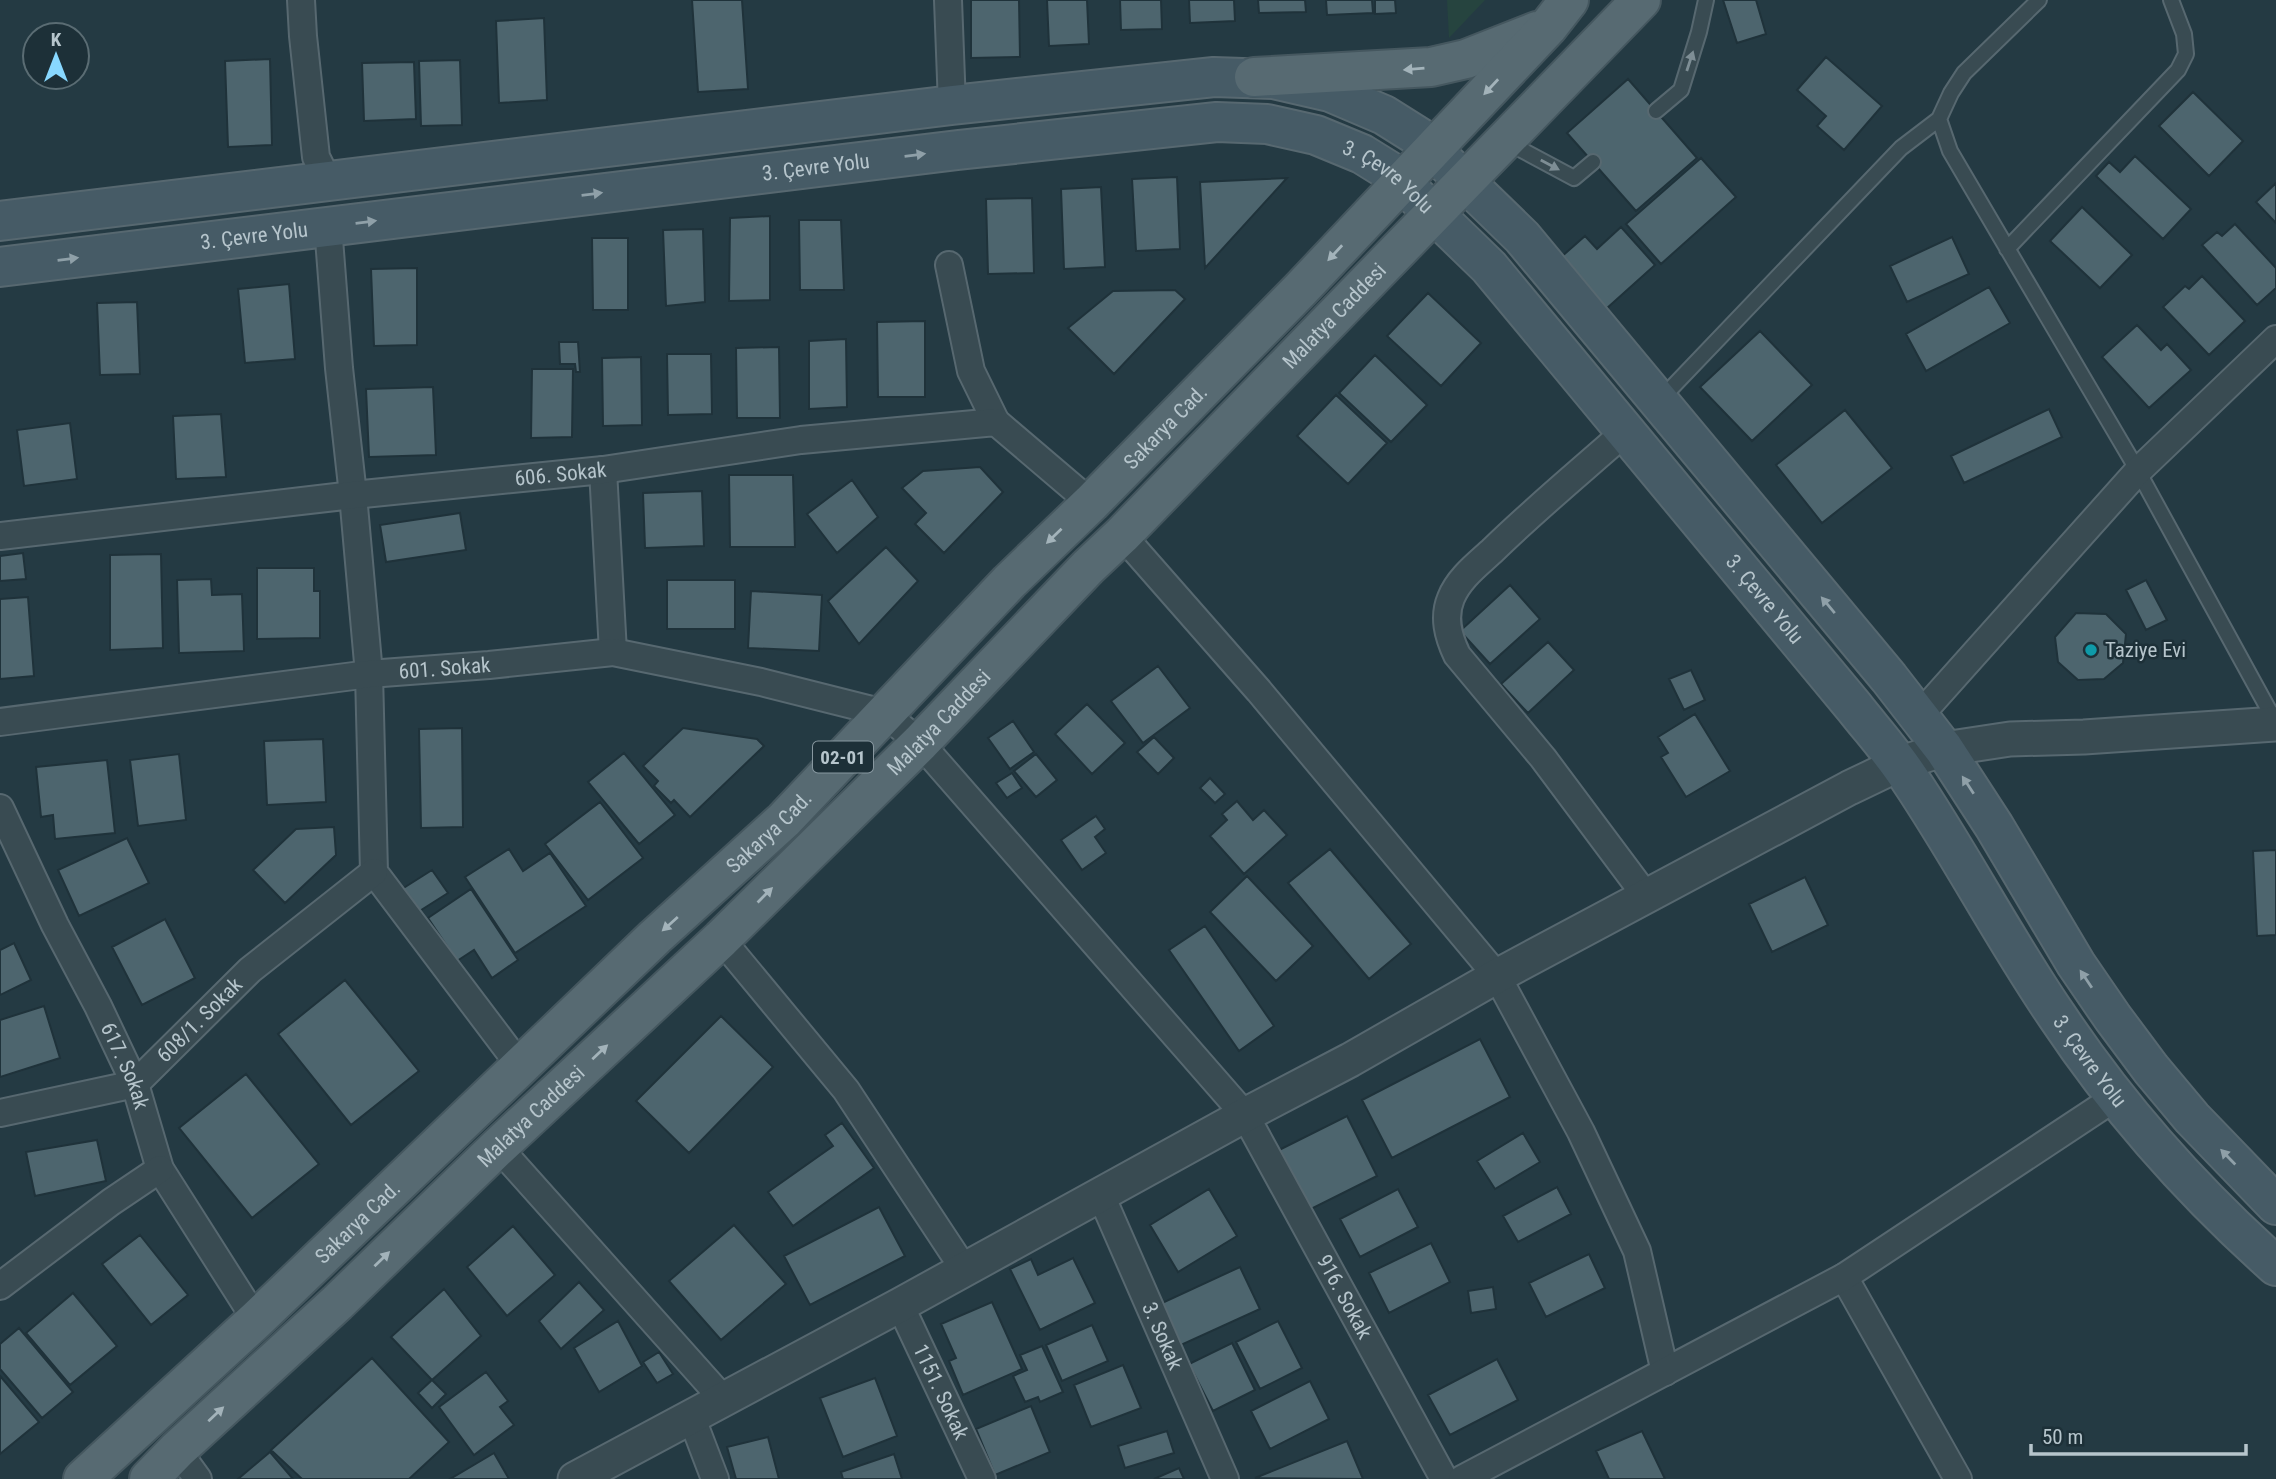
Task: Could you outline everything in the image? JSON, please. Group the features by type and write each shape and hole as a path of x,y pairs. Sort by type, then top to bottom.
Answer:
{"main road":[{"name":"Malatya Caddesi","path":"149,1479 188,1465 337,1303 498,1147 721,939 920,743 1641,0"},
{"path":"1254,77 1431,67 1466,59 1559,13"},
{"name":"Sakarya Cad.","path":"83,1479 256,1320 655,937 784,820 1009,582 1091,503 1292,299 1559,13"},
{"name":"3. Çevre Yolu","path":"0,221 952,105 1214,77 1254,77 1302,84 1348,98 1419,137 1522,237 1919,716 1994,826 2076,964 2113,1018 2192,1118 2276,1205"},
{"name":"3. Çevre Yolu","path":"0,267 944,152 1217,122 1267,124 1316,135 1362,154 1391,172 1489,267 1854,707 1899,765 1956,850 2051,1008 2116,1097 2195,1188 2276,1266"}],"street":[{"path":"302,0 303,36 316,157 328,181"},
{"path":"948,0 952,105"},
{"path":"328,226 369,674 374,872 521,1067"},
{"path":"949,265 971,371 996,422 1091,503"},
{"path":"1919,716 2138,471 2276,339"},
{"name":"606. Sokak","path":"0,536 353,495 603,470 801,440 996,422"},
{"path":"1625,432 1519,524 1458,583 1450,600 1447,619 1448,636 1457,654 1543,758 1646,896"},
{"path":"603,470 612,652"},
{"path":"1122,535 1259,691 1497,976 1581,1132 1637,1251 1665,1372"},
{"name":"601. Sokak","path":"0,723 369,674 612,652 761,682 884,713"},
{"name":"916. Sokak","path":"884,713 920,743 1245,1115 1444,1479"},
{"path":"575,1479 1350,1060 1497,976 1849,788 1899,765 1944,749 2010,739 2084,737 2276,724"},
{"name":"617. Sokak","path":"0,808 135,1084 160,1169 256,1320"},
{"name":"608/1. Sokak","path":"135,1084 250,970 374,872"},
{"path":"721,939 846,1090 964,1269"},
{"path":"0,1113 135,1084"},
{"path":"1462,1479 1844,1277 2116,1097"},
{"path":"498,1147 723,1399"},
{"path":"0,1286 111,1202 160,1169"},
{"name":"3. Sokak","path":"1100,1193 1225,1479"},
{"path":"1844,1277 1958,1479"},
{"name":"1151. Sokak","path":"900,1304 982,1479"},
{"path":"691,1416 715,1479"}],"lane":[{"path":"1656,111 1681,90 1706,0"},
{"path":"1659,401 1901,148 1939,119 1964,73 2039,0"},
{"path":"2007,249 2178,70 2186,54 2184,34 2171,0"},
{"path":"1939,119 1950,151 2138,471 2276,724"},
{"path":"1504,140 1574,178 1593,162"}],"green space":[{"path":"1447,0 1485,0 1449,38"}],"building":[{"path":"692,0 742,0 748,89 698,92"},
{"path":"971,0 1019,0 1020,57 971,58"},
{"path":"1047,0 1087,0 1089,44 1049,46"},
{"path":"1120,0 1161,0 1162,29 1121,30"},
{"path":"1189,0 1234,0 1235,21 1190,23"},
{"path":"1258,0 1305,0 1306,12 1259,13"},
{"path":"1326,0 1372,0 1373,13 1327,15"},
{"path":"1375,0 1395,0 1396,13 1375,14"},
{"path":"1723,0 1756,0 1766,34 1737,43"},
{"path":"544,18 547,100 499,103 496,21"},
{"path":"1826,57 1882,106 1844,150 1817,126 1826,116 1797,90"},
{"path":"270,59 272,145 228,147 225,61"},
{"path":"460,60 462,125 421,126 419,61"},
{"path":"414,62 416,119 364,121 362,63"},
{"path":"1628,79 1697,158 1636,211 1567,133"},
{"path":"2193,92 2243,141 2209,176 2159,126"},
{"path":"2135,156 2191,209 2163,239 2096,176 2109,162 2120,172"},
{"path":"1701,158 1736,197 1661,264 1626,224"},
{"path":"1177,177 1180,249 1136,251 1132,179"},
{"path":"1287,178 1205,268 1200,182"},
{"path":"2276,183 2276,223 2256,202"},
{"path":"1101,187 1105,267 1064,269 1061,189"},
{"path":"1032,198 1034,273 988,274 986,199"},
{"path":"2082,207 2132,255 2100,288 2050,241"},
{"path":"770,216 770,300 729,301 730,218"},
{"path":"799,220 841,220 844,290 800,290"},
{"path":"2235,224 2276,268 2276,288 2257,305 2202,245 2217,232 2222,236"},
{"path":"1621,227 1655,265 1606,309 1560,258 1585,236 1597,249"},
{"path":"703,229 705,302 666,306 663,230"},
{"path":"1952,237 1969,274 1907,302 1890,266"},
{"path":"592,238 628,238 628,310 593,310"},
{"path":"417,268 417,345 374,346 371,269"},
{"path":"2202,276 2245,321 2209,355 2163,307 2185,286 2189,289"},
{"path":"289,284 295,359 245,363 238,289"},
{"path":"1989,287 2010,323 1926,371 1906,334"},
{"path":"1175,290 1185,299 1114,374 1068,328 1113,291"},
{"path":"1428,293 1481,343 1441,386 1387,336"},
{"path":"137,302 140,374 100,375 97,303"},
{"path":"925,321 925,397 878,397 877,322"},
{"path":"2137,325 2161,350 2167,344 2191,370 2149,408 2102,357"},
{"path":"1760,331 1812,385 1752,441 1700,387"},
{"path":"846,339 847,407 809,409 809,341"},
{"path":"559,342 578,342 580,372 576,372 575,364 560,364"},
{"path":"779,347 780,418 737,418 736,348"},
{"path":"667,354 711,354 712,414 668,415"},
{"path":"1375,355 1427,405 1391,442 1339,393"},
{"path":"641,357 642,425 603,426 602,358"},
{"path":"532,369 573,369 572,437 531,438"},
{"path":"433,387 436,455 369,457 366,389"},
{"path":"1336,395 1387,443 1348,484 1297,436"},
{"path":"2049,409 2062,437 1964,483 1951,456"},
{"path":"1845,410 1892,468 1822,523 1776,465"},
{"path":"221,414 226,477 176,479 173,416"},
{"path":"70,423 77,479 24,486 17,430"},
{"path":"980,467 1003,492 944,553 915,524 926,513 902,488 923,471"},
{"path":"729,475 793,475 795,547 730,547"},
{"path":"852,480 878,517 837,553 807,514"},
{"path":"702,491 704,546 645,548 643,493"},
{"path":"460,513 466,550 386,562 380,525"},
{"path":"886,547 918,581 859,644 828,601"},
{"path":"23,553 26,579 0,581 0,556"},
{"path":"161,554 163,648 110,650 110,555"},
{"path":"257,568 314,568 314,591 320,591 320,638 257,639"},
{"path":"211,579 212,595 242,594 244,651 179,653 177,580"},
{"path":"667,580 735,580 735,629 667,629"},
{"path":"2146,580 2167,620 2146,630 2126,590"},
{"path":"1510,585 1540,619 1490,664 1460,631"},
{"path":"751,591 822,595 819,651 748,648"},
{"path":"28,597 34,676 0,679 0,599"},
{"name":"Taziye Evi","path":"2076,613 2106,614 2126,634 2123,663 2104,679 2078,680 2058,662 2055,637"},
{"path":"1548,642 1574,670 1528,713 1501,684"},
{"path":"1158,666 1190,708 1143,743 1111,701"},
{"path":"1691,670 1705,700 1684,710 1669,679"},
{"path":"1087,704 1125,743 1092,774 1055,734"},
{"path":"1695,714 1730,771 1686,797 1661,757 1668,753 1658,737"},
{"path":"1013,721 1034,752 1010,769 988,738"},
{"path":"462,728 463,827 421,828 419,729"},
{"path":"683,728 757,739 764,746 690,817 674,800 671,803 654,786 658,781 643,766"},
{"path":"1154,737 1174,758 1158,774 1137,752"},
{"path":"323,739 326,802 267,805 264,741"},
{"path":"624,753 675,815 639,844 588,782"},
{"path":"179,754 186,820 138,826 130,760"},
{"path":"1036,754 1057,780 1036,797 1014,771"},
{"path":"107,760 115,833 55,839 53,815 41,817 36,767"},
{"path":"1012,773 1022,788 1007,798 996,783"},
{"path":"1210,778 1225,794 1215,803 1200,788"},
{"path":"1237,801 1253,820 1264,810 1287,835 1244,874 1210,836 1227,820 1222,814"},
{"path":"600,802 643,858 588,900 545,844"},
{"path":"1096,816 1105,829 1095,837 1106,853 1082,870 1061,840"},
{"path":"334,827 336,855 285,903 253,870 296,829"},
{"path":"127,838 149,883 79,916 58,870"},
{"path":"509,849 523,871 550,853 586,906 515,953 465,877"},
{"path":"1330,849 1411,944 1369,979 1288,883"},
{"path":"2276,850 2276,935 2257,936 2253,851"},
{"path":"432,870 448,893 418,912 402,889"},
{"path":"1247,876 1313,946 1276,981 1210,912"},
{"path":"1805,877 1828,925 1772,952 1749,904"},
{"path":"471,889 518,960 492,978 474,950 457,961 428,918"},
{"path":"165,919 195,978 142,1005 112,947"},
{"path":"1205,926 1274,1026 1239,1051 1169,950"},
{"path":"14,943 31,980 0,995 0,950"},
{"path":"345,980 419,1071 351,1125 278,1034"},
{"path":"44,1006 60,1058 0,1077 0,1020"},
{"path":"721,1016 773,1067 689,1153 636,1101"},
{"path":"1480,1039 1510,1097 1392,1158 1362,1100"},
{"path":"246,1074 319,1164 252,1218 179,1128"},
{"path":"1347,1116 1377,1176 1307,1211 1277,1151"},
{"path":"842,1123 874,1168 793,1226 768,1192 833,1146 825,1135"},
{"path":"1523,1133 1540,1162 1495,1189 1477,1161"},
{"path":"97,1140 106,1181 35,1196 26,1152"},
{"path":"1557,1187 1571,1214 1518,1242 1503,1216"},
{"path":"1209,1189 1237,1236 1178,1272 1150,1225"},
{"path":"1398,1189 1418,1227 1360,1257 1340,1219"},
{"path":"879,1207 905,1256 810,1305 784,1256"},
{"path":"734,1225 786,1284 721,1340 669,1281"},
{"path":"513,1226 555,1275 507,1316 467,1267"},
{"path":"140,1235 188,1295 151,1325 102,1264"},
{"path":"1431,1243 1450,1282 1389,1313 1369,1273"},
{"path":"1589,1254 1605,1288 1546,1317 1529,1283"},
{"path":"1073,1258 1095,1303 1040,1330 1010,1269 1031,1259 1038,1275"},
{"path":"1240,1267 1260,1309 1181,1345 1162,1303"},
{"path":"579,1282 604,1310 561,1349 539,1321"},
{"path":"1493,1287 1496,1309 1471,1313 1468,1291"},
{"path":"444,1289 481,1336 432,1380 391,1337"},
{"path":"73,1293 117,1346 70,1385 26,1333"},
{"path":"992,1302 1022,1369 963,1395 949,1361 956,1358 941,1324"},
{"path":"618,1321 642,1366 599,1392 574,1348"},
{"path":"1278,1321 1302,1368 1260,1389 1236,1342"},
{"path":"1092,1325 1108,1361 1062,1381 1046,1345"},
{"path":"19,1328 73,1392 42,1418 0,1369 0,1344"},
{"path":"1232,1343 1255,1390 1213,1411 1189,1364"},
{"path":"1042,1346 1063,1392 1040,1402 1038,1397 1025,1402 1013,1376 1027,1370 1020,1355"},
{"path":"659,1352 673,1374 657,1383 643,1362"},
{"path":"372,1358 449,1442 409,1479 302,1479 271,1450"},
{"path":"1497,1359 1518,1400 1450,1435 1428,1395"},
{"path":"1123,1365 1141,1408 1091,1427 1074,1385"},
{"path":"486,1372 508,1401 500,1407 514,1425 474,1455 439,1407"},
{"path":"0,1376 39,1422 0,1454"},
{"path":"875,1378 897,1436 843,1457 820,1398"},
{"path":"432,1380 446,1394 432,1408 418,1393"},
{"path":"1310,1381 1329,1419 1270,1449 1251,1411"},
{"path":"1031,1406 1050,1452 995,1475 976,1429"},
{"path":"1167,1431 1174,1453 1125,1468 1118,1446"},
{"path":"1642,1431 1665,1479 1609,1479 1596,1451"},
{"path":"768,1437 779,1479 736,1479 727,1447"},
{"path":"1347,1441 1363,1479 1255,1478"},
{"path":"270,1452 293,1479 238,1479"},
{"path":"494,1453 509,1479 450,1479"},
{"path":"894,1454 902,1479 843,1479 841,1472"},
{"path":"1179,1468 1184,1479 1154,1479"}],"place":[{"name":"Taziye Evi","path":"2091,650"}]}
